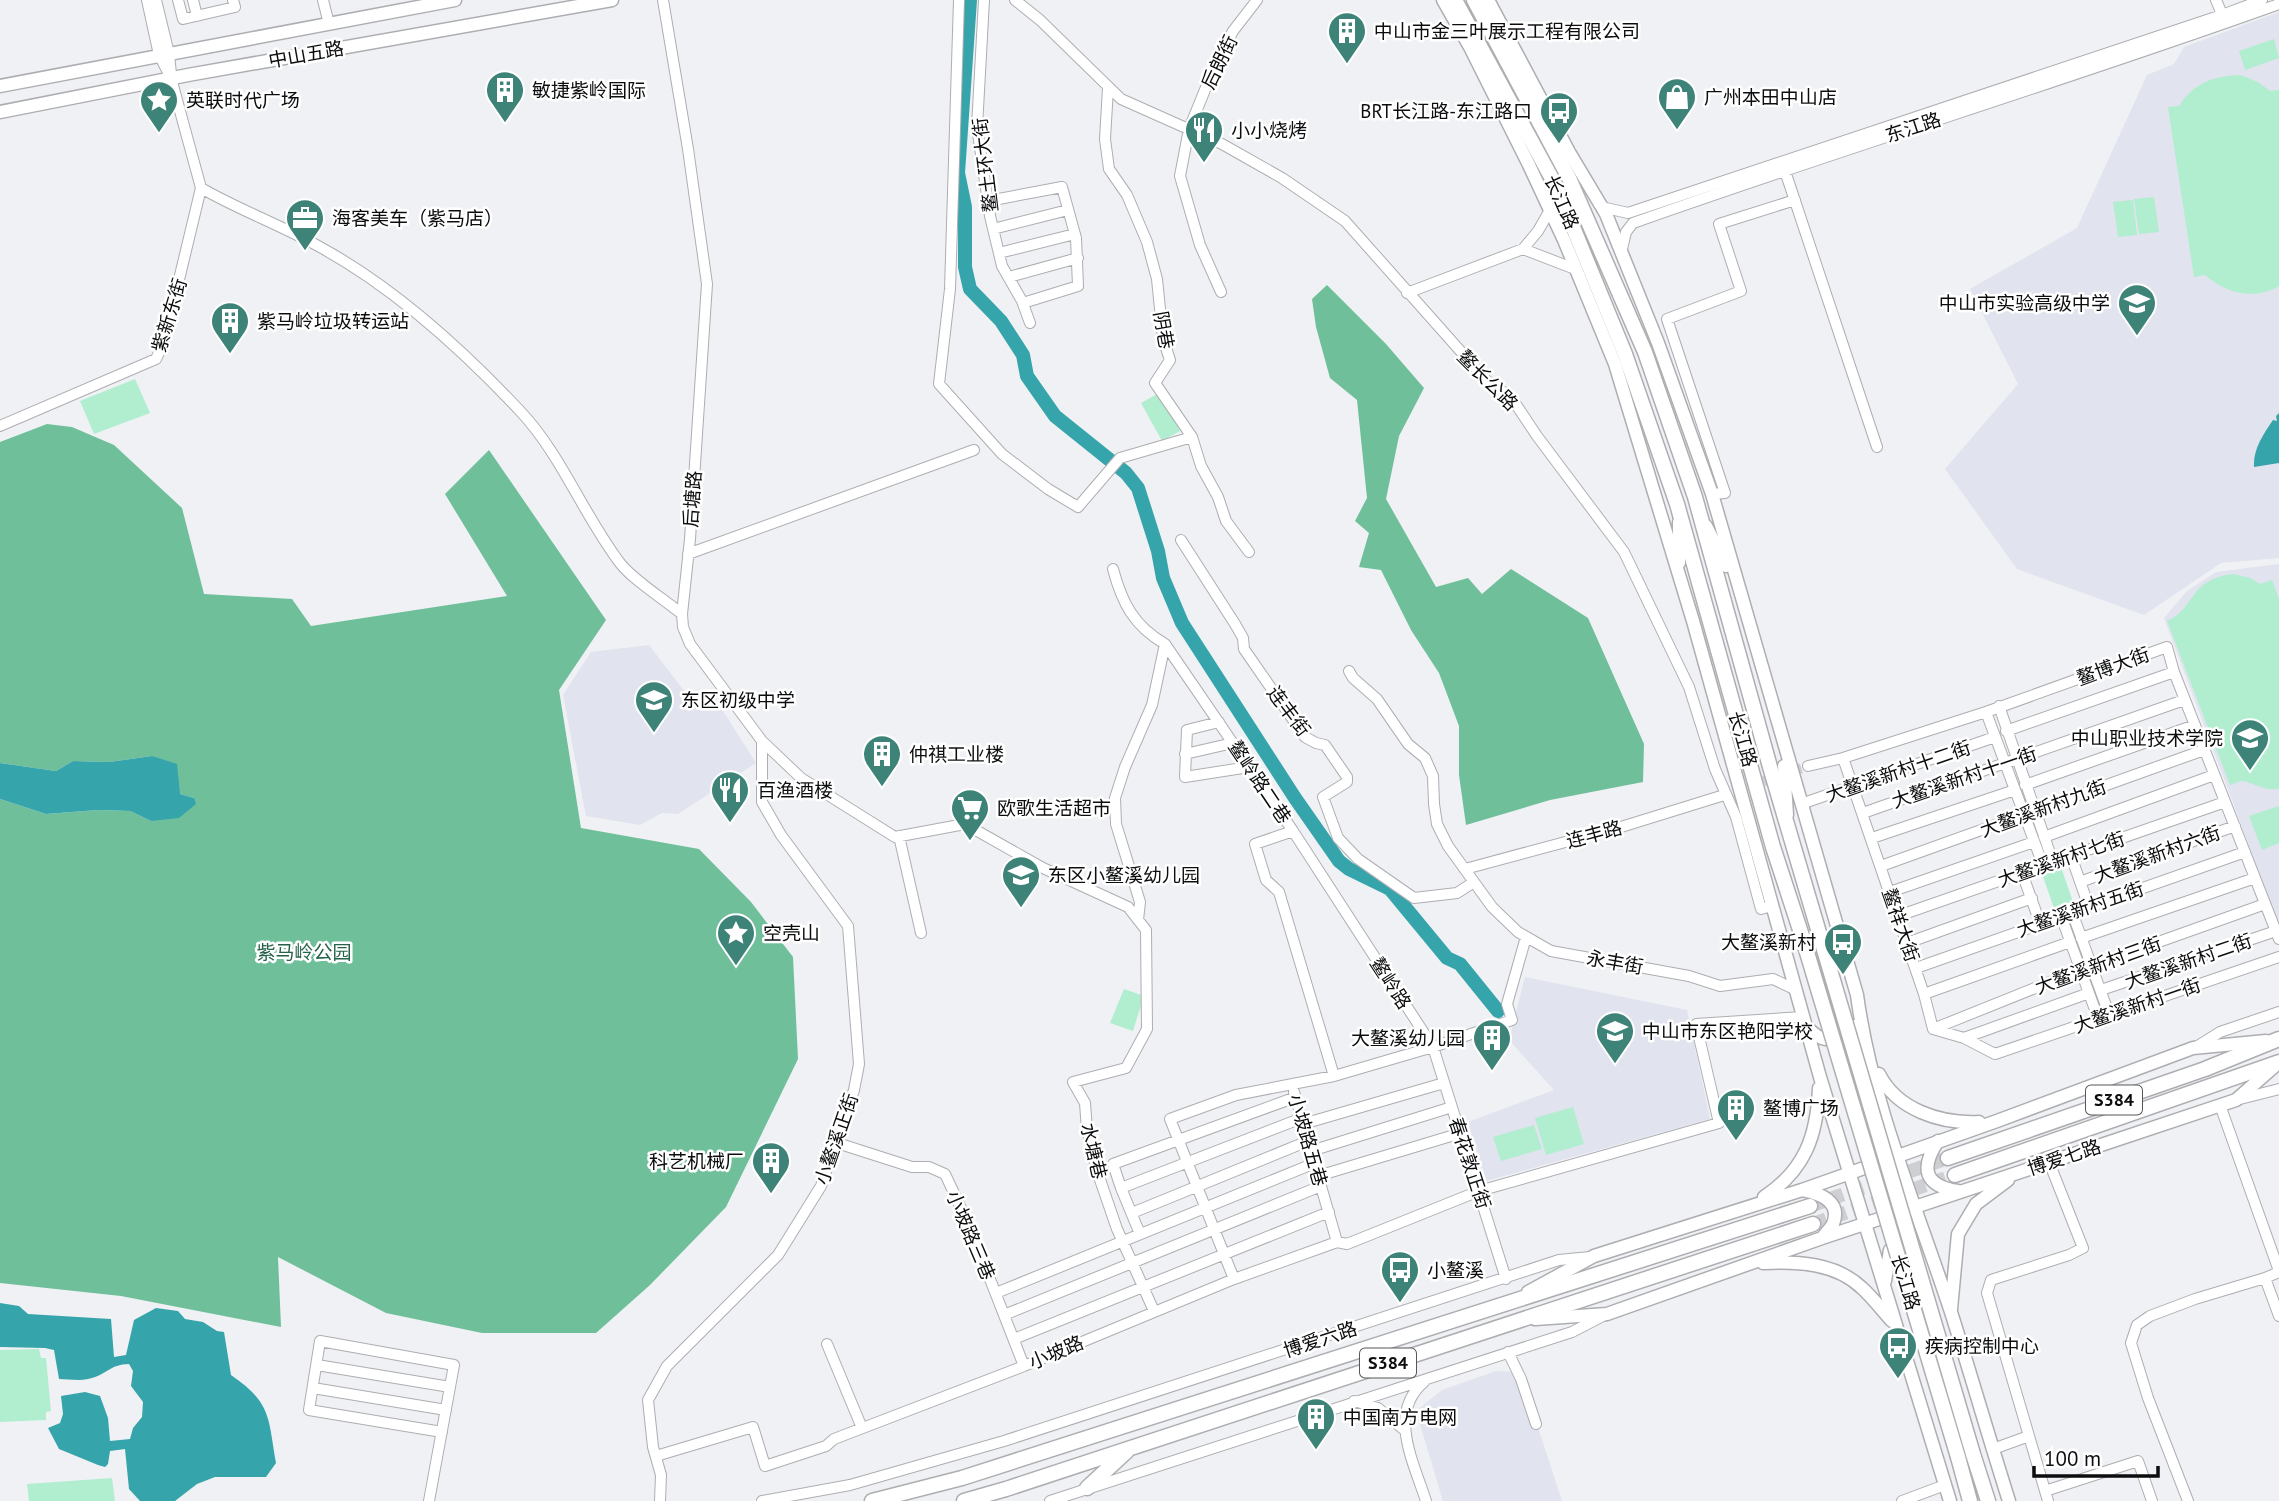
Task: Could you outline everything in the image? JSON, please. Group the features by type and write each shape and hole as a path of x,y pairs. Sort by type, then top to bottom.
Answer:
{"highway":[{"name":"长江路","path":"1455,0 1557,188 1625,354 1679,511 1773,847 1803,939 1970,1501"},
{"name":"长江路","path":"1474,0 1569,178 1645,352 1701,517 1788,829 1988,1501"},
{"name":"博爱七路","path":"1948,1158 2205,1069 2277,1039"},
{"name":"博爱七路","path":"1955,1175 2279,1062"},
{"name":"博爱六路","path":"873,1501 962,1478 1810,1206"},
{"name":"S384","path":"964,1501 1813,1224"},
{"path":"1087,1488 1131,1447"}],"main road":[{"name":"中山五路","path":"0,86 455,0"},
{"name":"中山五路","path":"0,112 171,78 612,0"},
{"name":"长江路","path":"1443,0 1470,47 1550,209 1615,364 1679,575 1819,1077 1950,1501"},
{"name":"长江路","path":"1488,0 1602,209 1658,343 1712,495 1857,995 1867,1050 1896,1155 1951,1312 2009,1501"},
{"path":"1679,511 1679,575"},
{"name":"长江路","path":"1701,517 1742,601"},
{"path":"1716,706 1755,781"},
{"path":"1783,745 1788,829"},
{"path":"1804,1021 1818,1038 1827,1040 1850,1032 1860,1012"},
{"path":"1896,1155 1997,1121 2193,1048 2277,1039"},
{"path":"1867,1050 1886,1088 1901,1102 1933,1117 1966,1123 1997,1121"},
{"path":"2236,1100 2279,1062"},
{"path":"1748,1207 1779,1187 1800,1164 1812,1141 1818,1107 1819,1077"},
{"name":"博爱七路","path":"1864,1224 2236,1100"},
{"path":"1938,1141 1930,1153 1927,1167 1931,1180 1941,1189 1961,1191"},
{"name":"博爱六路","path":"1594,1256 1802,1190 1896,1155"},
{"path":"1951,1312 1958,1234 1976,1204 2018,1173"},
{"path":"1802,1190 1827,1197 1834,1209 1833,1223 1822,1238"},
{"path":"1521,1320 1607,1314 1864,1224"},
{"path":"1884,1291 1890,1250 1899,1242 1918,1243 1939,1279"},
{"path":"1509,1303 1594,1256"},
{"path":"1749,1264 1795,1261 1835,1270 1861,1286 1894,1323"}],"street":[{"path":"147,0 201,188 321,247 377,281 474,365 523,414 549,449 621,565 682,614"},
{"path":"156,0 164,54"},
{"path":"178,0 183,19 235,7 233,0"},
{"path":"193,0 197,16"},
{"path":"211,0 215,12"},
{"path":"323,0 329,24"},
{"name":"后塘路","path":"663,0 707,284 683,627 690,644 762,741 801,778 895,837 899,836"},
{"path":"959,0 950,289 939,384 1002,454 1048,489 1078,507 1114,464 1192,438"},
{"name":"鳌土环大街","path":"984,0 977,127 993,229 1002,266 1023,303 1030,323"},
{"name":"鳌长公路","path":"1016,0 1121,99 1222,144 1282,178 1345,221 1487,382 1511,397 1623,552 1689,687 1715,769 1736,817 1760,909 1772,906"},
{"name":"后朗街","path":"1221,292 1200,245 1180,176 1189,129 1211,75 1233,31 1257,0"},
{"path":"2216,0 2224,19"},
{"name":"东江路","path":"2224,19 2262,0"},
{"name":"东江路","path":"1602,209 1628,213 1783,165 2224,19 2279,4"},
{"name":"阴巷","path":"1108,88 1105,139 1109,169 1127,195 1147,242 1157,279 1163,339 1170,360 1155,383 1192,438 1226,521 1249,552"},
{"path":"1783,165 1877,447"},
{"name":"东江路","path":"1621,253 1626,232 1633,223 1783,165"},
{"path":"988,201 1062,187 1075,234 1078,286 1023,303"},
{"name":"紫新东街","path":"0,426 156,359 167,331 201,188"},
{"path":"1712,495 1725,493 1668,319 1741,291 1719,224 1795,200"},
{"path":"993,229 1068,209"},
{"path":"1407,293 1523,250 1550,209"},
{"path":"999,253 1075,234"},
{"path":"1523,250 1575,270"},
{"path":"1009,277 1078,258"},
{"path":"1658,343 1675,341"},
{"path":"688,554 974,450"},
{"name":"连丰街","path":"1181,540 1235,624 1243,638 1244,649 1305,737 1325,745 1347,776 1348,782 1323,797 1338,838 1358,859 1414,898 1457,893 1474,882"},
{"name":"鳌岭路二巷","path":"1113,569 1121,598 1147,634 1165,644 1293,831 1255,844 1266,880 1279,892 1334,1076"},
{"path":"1138,920 1140,902 1115,824 1115,798 1125,767 1152,705 1165,644"},
{"name":"鳌博大街","path":"1843,758 1986,712 2167,647 2194,725 2277,935"},
{"name":"永丰街","path":"1349,671 1353,678 1377,699 1408,744 1425,758 1433,776 1433,804 1437,824 1448,846 1492,907 1526,937 1551,951 1689,976 1720,986 1773,979 1794,989"},
{"path":"2006,731 2174,672"},
{"name":"大鳌溪新村十一街","path":"1863,813 2185,700"},
{"path":"1999,706 2044,836 2048,864"},
{"path":"1986,712 2034,842 2048,864"},
{"path":"1219,722 1187,730 1185,777 1249,767"},
{"path":"2025,785 2194,725"},
{"name":"大鳌溪新村十二街","path":"1801,804 1995,737"},
{"name":"小鳌溪正街","path":"660,1501 661,1475 648,1400 667,1366 778,1255 821,1186 854,1090 859,1064 848,926 781,835 762,802 762,741"},
{"path":"1185,754 1233,743"},
{"name":"大鳌溪新村九街","path":"1881,866 2204,750"},
{"path":"1808,766 1843,758"},
{"name":"鳌祥大街","path":"1843,758 1916,968 1933,1029"},
{"path":"2044,836 2214,775"},
{"path":"1872,838 2015,790"},
{"name":"连丰路","path":"1465,869 1621,827 1721,796"},
{"name":"大鳌溪新村七街","path":"1898,916 2225,802"},
{"path":"921,933 899,836 965,824 1043,868 1128,907 1138,920"},
{"name":"大鳌溪新村六街","path":"2080,882 2235,827"},
{"name":"鳌岭路","path":"1293,831 1433,1048"},
{"path":"1890,892 2034,842"},
{"name":"大鳌溪新村五街","path":"1916,968 2245,852"},
{"path":"2070,856 2089,907"},
{"path":"2022,873 2040,923"},
{"path":"2081,938 2255,878"},
{"path":"1907,943 2032,898"},
{"name":"大鳌溪新村三街","path":"1933,1029 2080,970 2266,904"},
{"path":"2072,912 2109,1014"},
{"path":"2060,916 2098,1018"},
{"name":"水塘巷","path":"1138,920 1146,930 1147,1029 1126,1068 1073,1082 1085,1104 1087,1130 1096,1168 1123,1241 1154,1311"},
{"name":"大鳌溪新村二街","path":"2101,990 2277,935"},
{"path":"1292,1085 1433,1048 1512,1020 1507,1004 1526,937"},
{"name":"大鳌溪新村五街","path":"1924,994 2070,942"},
{"name":"大鳌溪新村一街","path":"1964,1038 1995,1054 2279,957"},
{"path":"1933,1029 1964,1038 2089,993"},
{"path":"2193,1048 2220,1032 2279,1012"},
{"name":"小坡路","path":"656,1456 753,1427 765,1466 826,1446 834,1438 1024,1366 1234,1279 1337,1241 1347,1244 1479,1191 1719,1123 1696,1024 1804,1021"},
{"name":"春花敦正街","path":"1433,1048 1506,1279"},
{"path":"1121,1188 1303,1121 1444,1083"},
{"name":"小坡路五巷","path":"1234,1279 1170,1119 1236,1095 1292,1085 1337,1241"},
{"path":"2236,1100 2279,1089"},
{"path":"1140,1234 1113,1164 1296,1097"},
{"path":"2188,1501 2134,1358 2131,1343 2137,1325 2150,1316 2279,1271 2220,1105"},
{"path":"1132,1213 1310,1146 1452,1107"},
{"path":"1004,1315 1214,1230 1320,1181 1461,1133"},
{"name":"小坡路三巷","path":"834,1142 912,1167 929,1167 945,1174 1024,1366"},
{"path":"996,1293 1314,1163"},
{"path":"2049,1163 2083,1248 1991,1280 1987,1293 2047,1496 2138,1461 2152,1501"},
{"path":"1014,1339 1329,1212"},
{"name":"博爱六路","path":"762,1501 850,1485 945,1459 1559,1260 1594,1256"},
{"path":"2265,1278 2279,1316"},
{"path":"1050,1501 1572,1332 1607,1314"},
{"path":"429,1501 442,1432 454,1365 320,1342 309,1410 442,1432"},
{"path":"827,1343 862,1428"},
{"path":"1508,1352 1521,1379 1536,1424"},
{"path":"317,1364 450,1387"},
{"path":"1426,1501 1404,1430 1406,1412 1414,1390 1430,1377"},
{"path":"313,1388 446,1410"},
{"path":"1354,1401 1378,1408 1404,1430"},
{"path":"1993,1449 2029,1436"},
{"path":"1902,1501 1945,1485"}],"shaded area":[{"name":"中山市实验高级中学","path":"2279,12 2279,558 2221,563 2144,615 2017,569 1945,469 2018,384 1970,289 2077,228 2147,75 2174,64 2184,47"},
{"name":"中山职业技术学院","path":"2279,564 2279,926 2164,618 2187,591 2216,572"},
{"name":"东区初级中学","path":"649,645 695,705 713,695 756,763 678,814 662,813 640,825 586,816 563,695 591,652"},
{"name":"中山市东区艳阳学校","path":"1525,977 1687,1010 1710,1119 1486,1181 1468,1122 1554,1090 1509,1040"},
{"path":"1496,1371 1520,1372 1562,1501 1443,1501 1416,1411 1442,1390"}],"green space":[{"path":"2274,39 2279,58 2245,70 2239,51"},
{"path":"2240,75 2258,82 2270,91 2279,90 2279,286 2269,291 2250,294 2221,286 2205,275 2194,277 2168,107 2179,106 2191,92 2205,82"},
{"path":"2154,197 2159,232 2139,234 2134,199"},
{"path":"2133,200 2137,235 2118,237 2113,202"},
{"path":"1327,285 1386,344 1424,388 1399,436 1386,499 1436,587 1468,578 1482,594 1511,569 1588,618 1644,744 1643,782 1550,800 1466,825 1459,775 1459,726 1439,673 1411,630 1381,570 1359,567 1369,533 1355,521 1367,498 1357,400 1330,378 1316,327 1312,299"},
{"path":"135,379 150,413 94,434 80,401"},
{"path":"1159,393 1180,431 1162,441 1141,403"},
{"name":"紫马岭公园","path":"47,424 72,427 114,445 182,508 204,594 292,599 311,626 507,596 445,494 489,450 606,620 559,690 581,828 699,849 751,902 793,957 798,1059 726,1207 650,1285 596,1333 482,1333 386,1313 278,1257 281,1327 121,1296 0,1283 0,799 46,814 98,810 130,811 151,821 194,798 180,794 152,756 109,762 73,761 56,771 0,763 0,442"},
{"name":"中山职业技术学院","path":"2233,574 2250,578 2260,584 2272,580 2279,599 2279,789 2267,789 2242,781 2230,785 2167,621 2176,616 2208,582"},
{"path":"2279,806 2279,843 2262,850 2249,816"},
{"path":"2061,867 2073,902 2054,908 2042,874"},
{"path":"1124,989 1144,996 1133,1031 1110,1023"},
{"path":"1573,1107 1584,1144 1546,1155 1535,1118"},
{"path":"1534,1125 1542,1149 1501,1161 1493,1137"},
{"path":"39,1349 41,1358 46,1358 51,1411 46,1412 46,1420 0,1422 0,1350"},
{"path":"112,1478 115,1501 29,1501 27,1484"}],"water":[{"path":"2279,413 2279,463 2254,467 2259,442 2273,420 2277,421 2276,416"},
{"path":"152,756 177,764 180,794 194,798 196,804 179,818 151,821 130,811 98,810 46,814 0,799 0,763 56,771 73,761 109,762"},
{"path":"0,1303 19,1306 28,1314 111,1319 114,1357 126,1355 134,1320 156,1308 178,1311 185,1319 203,1322 217,1331 224,1332 231,1375 261,1403 269,1423 276,1463 266,1477 215,1477 197,1484 175,1501 140,1501 129,1489 125,1449 110,1451 105,1467 59,1449 48,1428 60,1423 63,1414 61,1396 85,1392 100,1396 108,1418 110,1441 130,1439 133,1428 142,1417 143,1402 131,1386 133,1371 129,1364 117,1366 88,1379 59,1379 54,1350 0,1347"}],"waterway":[{"path":"970,0 958,173 965,207 965,267 970,289 1001,321 1023,355 1027,376 1055,416 1126,473 1138,488 1158,551 1163,578 1182,623 1339,861 1349,869 1390,889 1447,958 1460,964 1498,1011"}],"tunnel":[{"path":"1721,796 1808,766"},
{"path":"1810,1206 1948,1158"},
{"path":"1813,1224 1955,1175"}],"place":[{"name":"中山市金三叶展示工程有限公司","path":"1347,65"},
{"name":"敏捷紫岭国际","path":"505,124"},
{"name":"广州本田中山店","path":"1677,131"},
{"name":"英联时代广场","path":"159,134"},
{"name":"BRT长江路-东江路口","path":"1559,145"},
{"name":"小小烧烤","path":"1204,164"},
{"name":"海客美车（紫马店）","path":"305,252"},
{"name":"中山市实验高级中学","path":"2137,337"},
{"name":"紫马岭垃圾转运站","path":"230,355"},
{"name":"东区初级中学","path":"654,734"},
{"name":"中山职业技术学院","path":"2250,772"},
{"name":"仲祺工业楼","path":"882,788"},
{"name":"百渔酒楼","path":"730,824"},
{"name":"欧歌生活超市","path":"970,842"},
{"name":"东区小鳌溪幼儿园","path":"1021,909"},
{"name":"空壳山","path":"736,967"},
{"name":"大鳌溪新村","path":"1843,976"},
{"name":"中山市东区艳阳学校","path":"1615,1065"},
{"name":"大鳌溪幼儿园","path":"1492,1072"},
{"name":"鳌博广场","path":"1736,1142"},
{"name":"科艺机械厂","path":"771,1195"},
{"name":"小鳌溪","path":"1400,1304"},
{"name":"疾病控制中心","path":"1898,1380"},
{"name":"中国南方电网","path":"1316,1451"}]}
